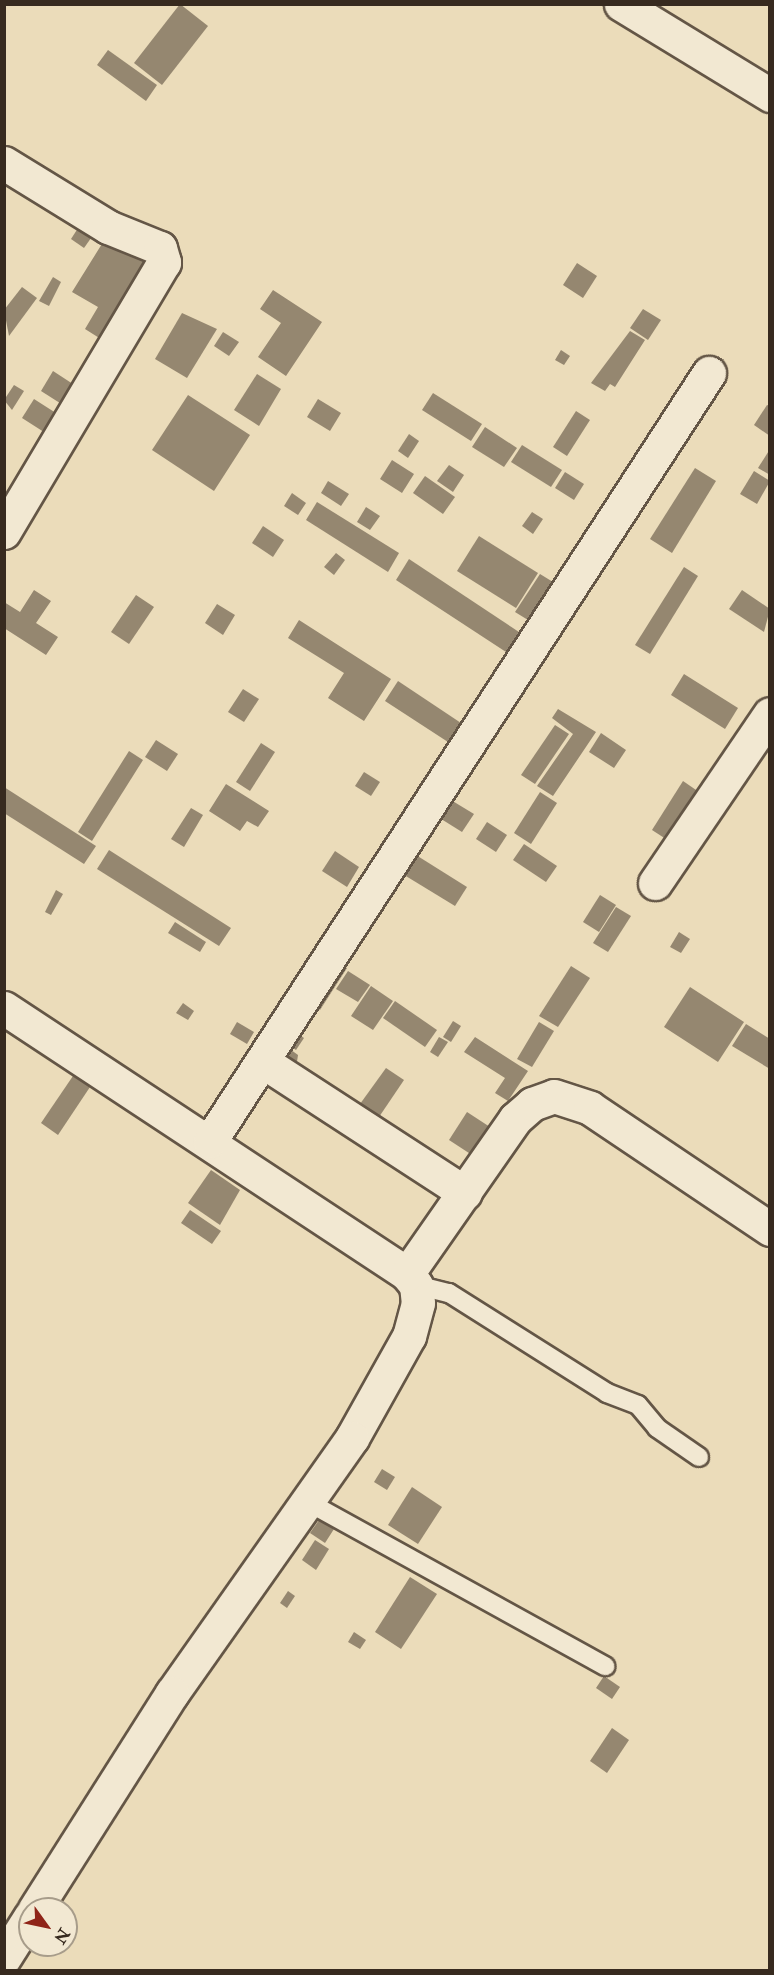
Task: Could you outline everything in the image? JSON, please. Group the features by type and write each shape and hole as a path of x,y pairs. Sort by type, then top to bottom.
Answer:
{"street":[{"path":"621,4 770,95"},
{"path":"4,163 108,227 160,248 164,262 7,525"},
{"path":"210,1141 709,373"},
{"path":"656,883 770,714"},
{"path":"4,1008 210,1141 411,1280 418,1303 409,1336 391,1371 306,1501 172,1693 43,1897"},
{"path":"262,1061 465,1193"},
{"path":"411,1280 465,1193 515,1119 532,1104 554,1096 590,1108 770,1229"},
{"path":"4,1958 18,1936"}],"lane":[{"path":"411,1280 449,1293 607,1393 638,1405 657,1428 699,1457"},
{"path":"306,1501 604,1666"}],"building":[{"path":"180,4 208,26 162,85 134,63"},
{"path":"108,50 157,85 146,101 97,65"},
{"path":"82,222 96,231 84,248 71,239"},
{"path":"105,239 151,266 104,341 85,329 98,307 72,292"},
{"path":"577,263 597,276 583,298 563,285"},
{"path":"53,277 61,282 49,306 39,301"},
{"path":"22,287 37,298 9,336 4,310"},
{"path":"273,290 322,322 286,376 258,357 281,323 260,309"},
{"path":"643,309 661,320 648,340 630,328"},
{"path":"182,313 217,329 187,378 155,359"},
{"path":"630,331 645,340 615,387 610,384 605,391 591,383"},
{"path":"223,332 239,342 229,356 214,346"},
{"path":"561,350 570,356 564,365 555,360"},
{"path":"53,371 76,386 63,405 41,391"},
{"path":"257,374 281,389 259,426 234,410"},
{"path":"14,385 24,391 12,410 4,400"},
{"path":"433,393 482,424 471,441 422,410"},
{"path":"188,395 250,435 214,491 152,450"},
{"path":"34,399 59,415 47,434 22,418"},
{"path":"318,399 341,413 330,431 307,417"},
{"path":"767,405 770,406 770,436 754,425"},
{"path":"576,411 590,420 567,456 553,447"},
{"path":"485,427 517,448 504,467 472,447"},
{"path":"409,434 419,441 408,458 398,451"},
{"path":"522,445 562,470 551,487 511,462"},
{"path":"770,449 770,475 758,468"},
{"path":"392,460 414,474 402,493 380,479"},
{"path":"449,465 464,475 453,492 437,481"},
{"path":"695,468 716,481 672,553 650,539"},
{"path":"754,471 770,481 757,504 740,494"},
{"path":"565,472 584,484 574,500 555,488"},
{"path":"425,476 455,497 443,514 413,493"},
{"path":"328,481 349,494 341,506 321,493"},
{"path":"292,493 306,503 298,515 284,506"},
{"path":"317,502 399,553 388,572 306,520"},
{"path":"366,507 380,516 370,530 357,522"},
{"path":"532,512 543,519 533,534 522,526"},
{"path":"263,526 284,540 273,557 252,543"},
{"path":"479,536 538,573 516,608 457,571"},
{"path":"336,553 345,560 334,575 324,567"},
{"path":"409,559 519,632 506,652 396,580"},
{"path":"684,567 698,576 650,654 635,645"},
{"path":"540,574 553,582 528,620 515,612"},
{"path":"34,590 51,601 36,623 58,637 46,655 4,628 4,602 20,612"},
{"path":"742,590 770,609 764,632 729,609"},
{"path":"136,595 154,607 129,644 111,632"},
{"path":"217,604 235,615 223,635 205,623"},
{"path":"299,620 391,679 364,721 328,698 344,673 288,638"},
{"path":"684,674 738,708 725,729 671,695"},
{"path":"398,681 461,723 448,742 385,701"},
{"path":"243,689 259,699 244,722 228,712"},
{"path":"558,709 596,732 553,796 537,786 573,734 552,718"},
{"path":"555,725 569,734 535,784 521,775"},
{"path":"601,733 626,750 614,768 589,752"},
{"path":"156,740 178,754 167,771 145,757"},
{"path":"261,743 275,752 250,791 236,782"},
{"path":"129,751 143,760 92,841 78,832"},
{"path":"364,772 380,782 371,796 355,786"},
{"path":"683,781 699,792 669,841 652,830"},
{"path":"226,784 269,811 258,827 247,821 240,831 209,811"},
{"path":"4,787 96,846 84,864 4,813"},
{"path":"540,792 557,803 531,844 514,833"},
{"path":"441,794 474,814 462,832 430,812"},
{"path":"191,808 203,815 184,847 171,839"},
{"path":"487,822 507,835 496,852 476,839"},
{"path":"524,844 557,866 546,882 513,860"},
{"path":"109,850 231,928 219,946 97,869"},
{"path":"408,850 467,887 455,906 396,870"},
{"path":"335,851 359,867 347,887 322,871"},
{"path":"56,890 63,894 51,915 45,912"},
{"path":"600,895 616,905 599,932 583,922"},
{"path":"616,907 631,916 608,952 593,943"},
{"path":"175,922 206,942 200,952 168,933"},
{"path":"679,932 690,939 681,953 670,947"},
{"path":"337,962 347,968 320,1010 311,1004"},
{"path":"571,966 590,978 558,1027 539,1016"},
{"path":"348,971 370,985 358,1002 336,989"},
{"path":"371,986 393,1001 373,1030 351,1016"},
{"path":"690,987 744,1022 718,1062 664,1027"},
{"path":"395,1001 437,1030 425,1047 383,1018"},
{"path":"183,1003 194,1011 188,1020 176,1013"},
{"path":"453,1021 461,1026 451,1042 443,1037"},
{"path":"237,1022 254,1032 247,1044 230,1034"},
{"path":"539,1022 554,1031 532,1067 517,1059"},
{"path":"746,1024 770,1039 770,1069 732,1046"},
{"path":"289,1028 304,1038 296,1050 281,1040"},
{"path":"439,1037 448,1042 438,1057 430,1052"},
{"path":"475,1037 528,1071 508,1101 495,1093 505,1078 464,1052"},
{"path":"287,1047 298,1055 296,1068 280,1057"},
{"path":"386,1068 404,1080 379,1117 360,1104"},
{"path":"75,1073 92,1084 58,1135 41,1123"},
{"path":"467,1112 490,1127 472,1155 449,1140"},
{"path":"211,1170 240,1190 220,1225 188,1203"},
{"path":"190,1210 221,1231 212,1244 181,1223"},
{"path":"382,1469 395,1477 387,1490 374,1482"},
{"path":"412,1487 442,1507 418,1544 388,1525"},
{"path":"319,1520 334,1529 325,1543 310,1533"},
{"path":"315,1540 329,1549 316,1570 302,1560"},
{"path":"410,1577 437,1594 401,1649 375,1632"},
{"path":"288,1591 295,1596 287,1608 280,1603"},
{"path":"354,1632 366,1640 360,1649 348,1642"},
{"path":"604,1676 620,1687 612,1699 596,1688"},
{"path":"612,1728 629,1740 607,1773 590,1761"}]}
